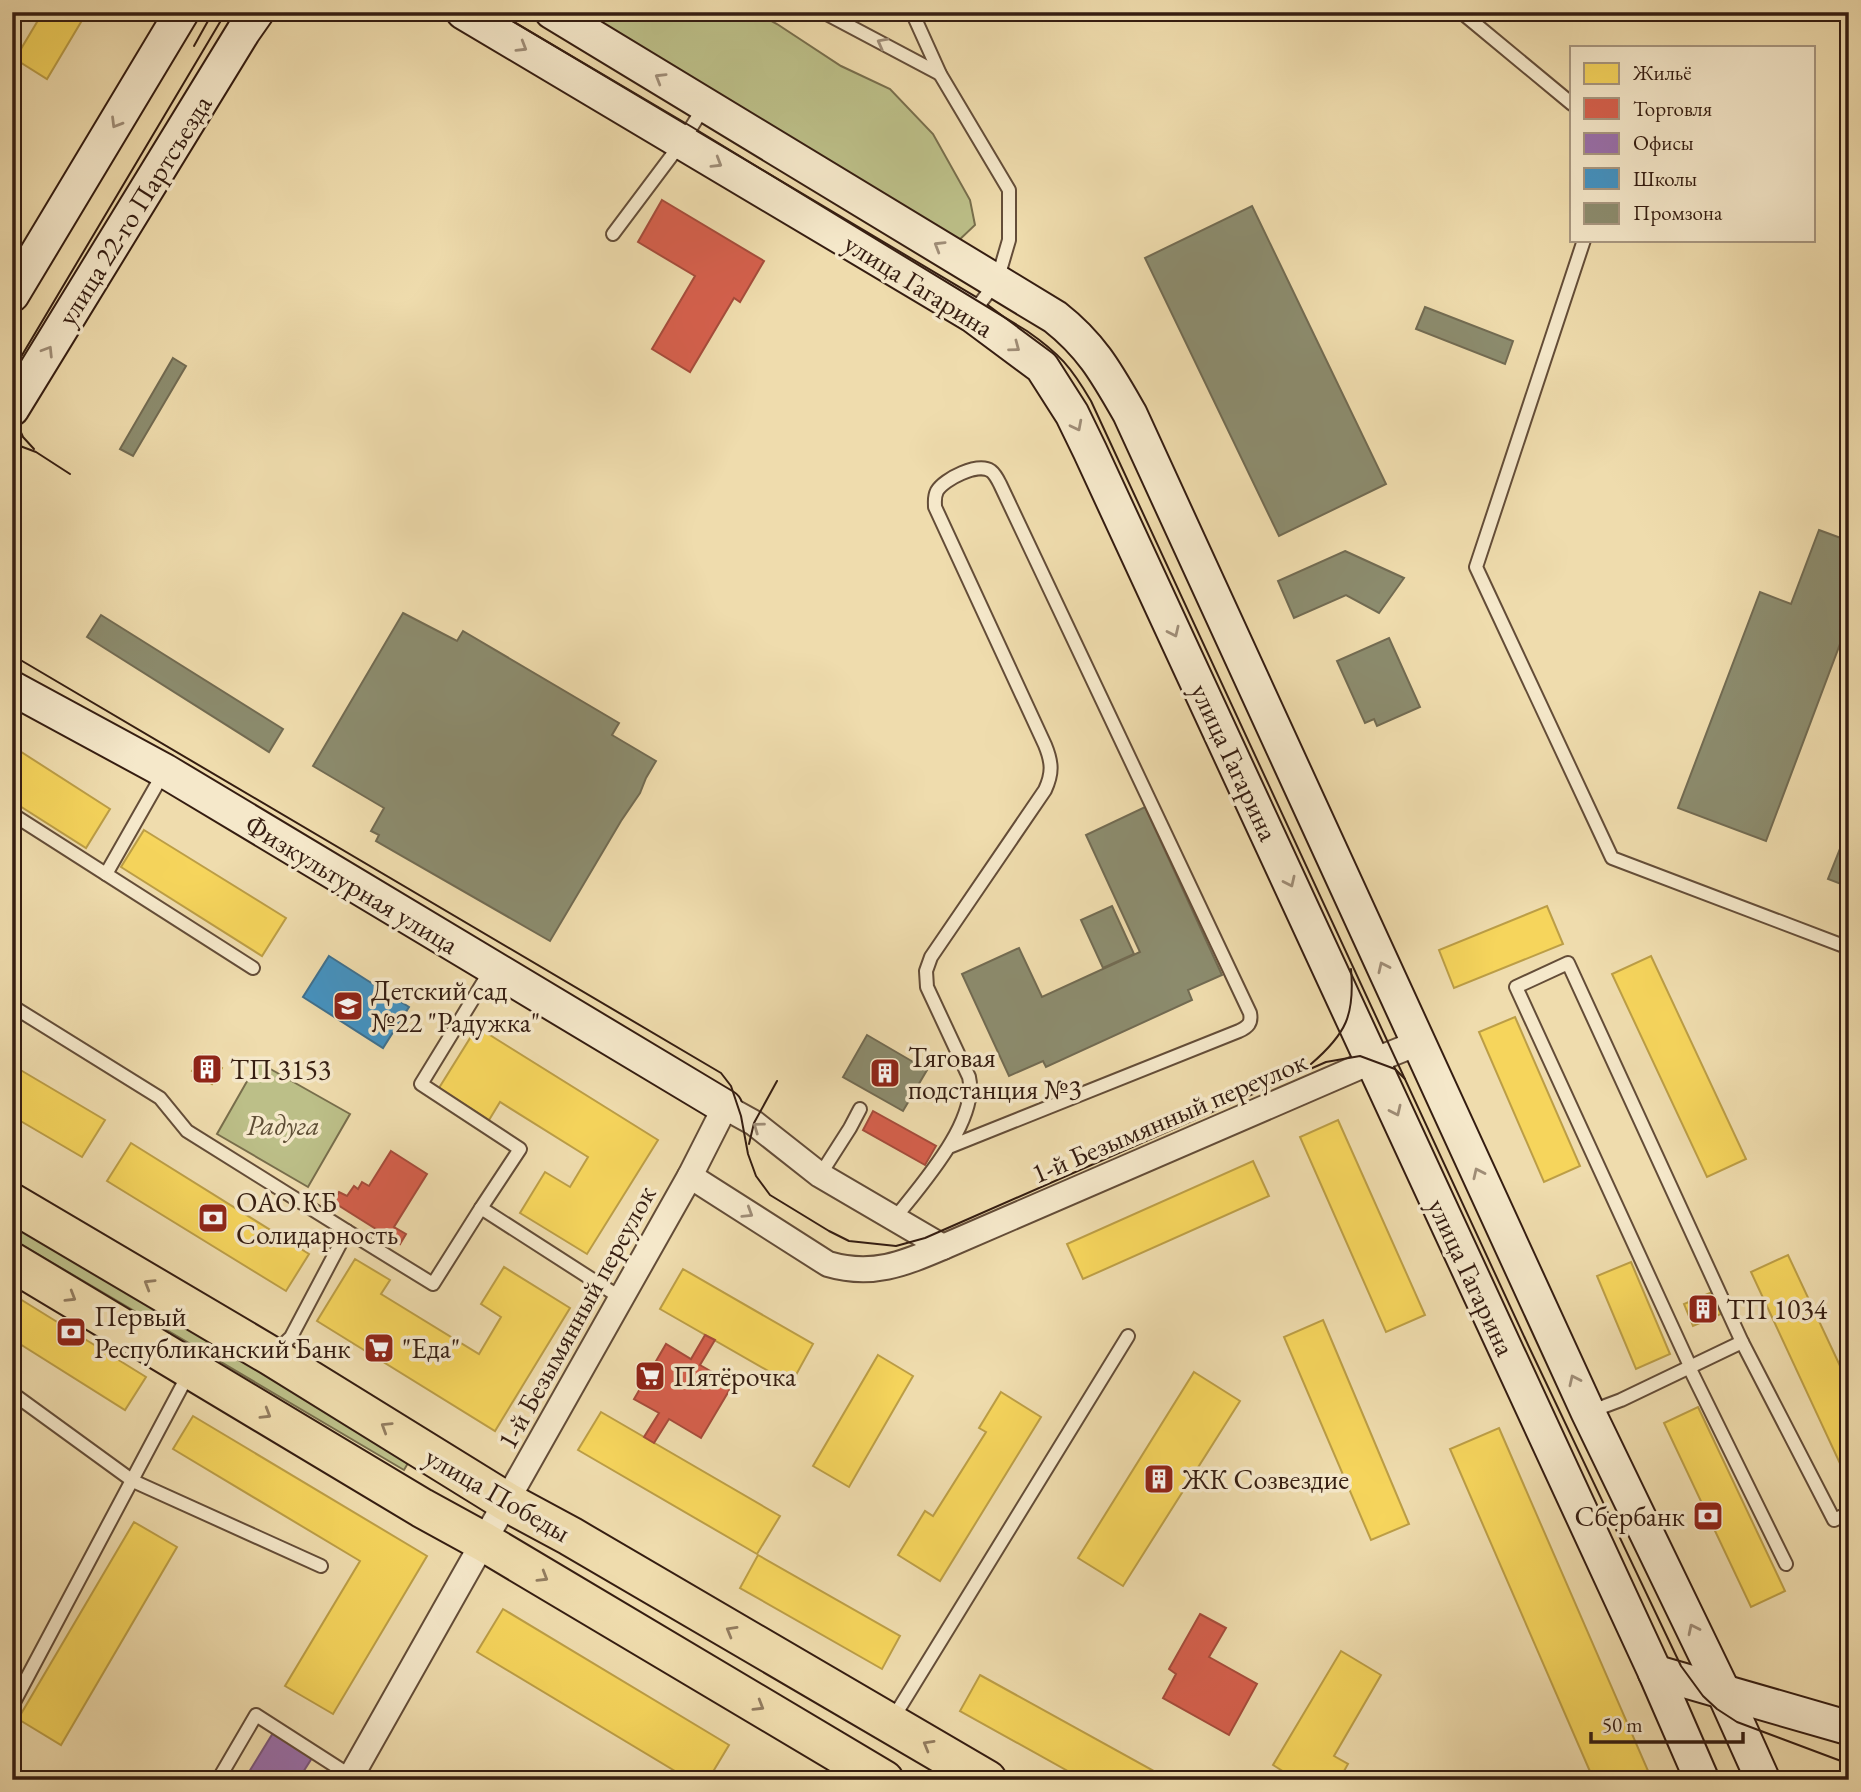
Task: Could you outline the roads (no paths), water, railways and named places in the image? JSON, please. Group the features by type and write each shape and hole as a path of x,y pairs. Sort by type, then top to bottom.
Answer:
{"main road":[{"name":"улица 22-го Партсъезда","path":"12,295 182,12"},
{"name":"улица 22-го Партсъезда","path":"12,409 257,12"},
{"name":"улица Гагарина","path":"463,12 972,315 1042,367 1072,414 1655,1672 1702,1780"},
{"name":"улица Гагарина","path":"552,12 1055,317 1075,333 1095,356 1130,414 1588,1412 1763,1780"},
{"name":"Физкультурная улица","path":"12,688 165,771 725,1107"},
{"name":"улица Победы","path":"12,1203 271,1356 507,1502 570,1536 987,1780"},
{"name":"улица Победы","path":"12,1262 884,1780"},
{"path":"1655,1672 1849,1728"}],"street":[{"name":"1-й Безымянный переулок","path":"690,1176 828,1264 844,1268 881,1269 904,1264 1418,1043"},
{"name":"1-й Безымянный переулок","path":"350,1778 690,1176 725,1107"},
{"path":"725,1107 754,1124 820,1175 943,1247"}],"lane":[{"path":"823,12 940,74"},
{"path":"912,12 940,74 1009,190 1009,240 997,282 972,315"},
{"path":"1461,12 1570,102"},
{"path":"613,234 682,142 705,105"},
{"path":"1583,242 1476,567 1612,858 1849,948"},
{"path":"895,1219 949,1147 970,1100 969,1077 927,987 926,971 931,957 1045,790 1051,776 1051,760 935,507 934,497 943,483 972,468 982,468 990,470 1000,484 1251,1020 1247,1027 1239,1031 949,1147"},
{"path":"106,874 165,771"},
{"path":"12,814 253,968"},
{"path":"1786,1564 1690,1367 1516,987 1569,963 1742,1342 1834,1520 1849,1513"},
{"path":"12,1006 160,1098 187,1131 433,1284 520,1149 421,1084 492,967"},
{"path":"820,1175 860,1109"},
{"path":"481,1209 621,1298"},
{"path":"271,1356 291,1337 347,1231"},
{"path":"890,1723 1128,1336"},
{"path":"1588,1412 1621,1400 1742,1342"},
{"path":"12,1706 191,1369"},
{"path":"12,1393 133,1481 321,1566"},
{"path":"218,1780 256,1715 350,1778"}],"tram line":[{"path":"194,46 213,12"},
{"path":"12,372 226,12"},
{"path":"497,12 1027,331 1071,370 1091,401 1529,1347 1681,1666 1703,1696 1737,1722 1849,1764"},
{"path":"12,412 23,437 34,449"},
{"path":"12,443 36,452 70,474"},
{"path":"12,655 721,1073 731,1086 756,1176 770,1195 849,1241 896,1246 925,1238 1326,1062 1360,1056 1395,1069 1405,1079"},
{"path":"1311,1064 1333,1043 1346,1022 1351,999 1351,969"},
{"path":"749,1144 754,1123 777,1081"}],"place":[{"name":"Детский сад №22 \"Радужка\"","path":"348,1006"},
{"name":"ТП 3153","path":"207,1069"},
{"name":"Тяговая подстанция №3","path":"885,1073"},
{"name":"ОАО КБ Солидарность","path":"213,1218"},
{"name":"ТП 1034","path":"1703,1309"},
{"name":"Первый Республиканский Банк","path":"71,1332"},
{"name":"\"Еда\"","path":"379,1348"},
{"name":"Пятёрочка","path":"650,1376"},
{"name":"ЖК Созвездие","path":"1159,1479"},
{"name":"Сбербанк","path":"1708,1516"}],"park label":[{"name":"Радyга","path":"283,1125"}]}
